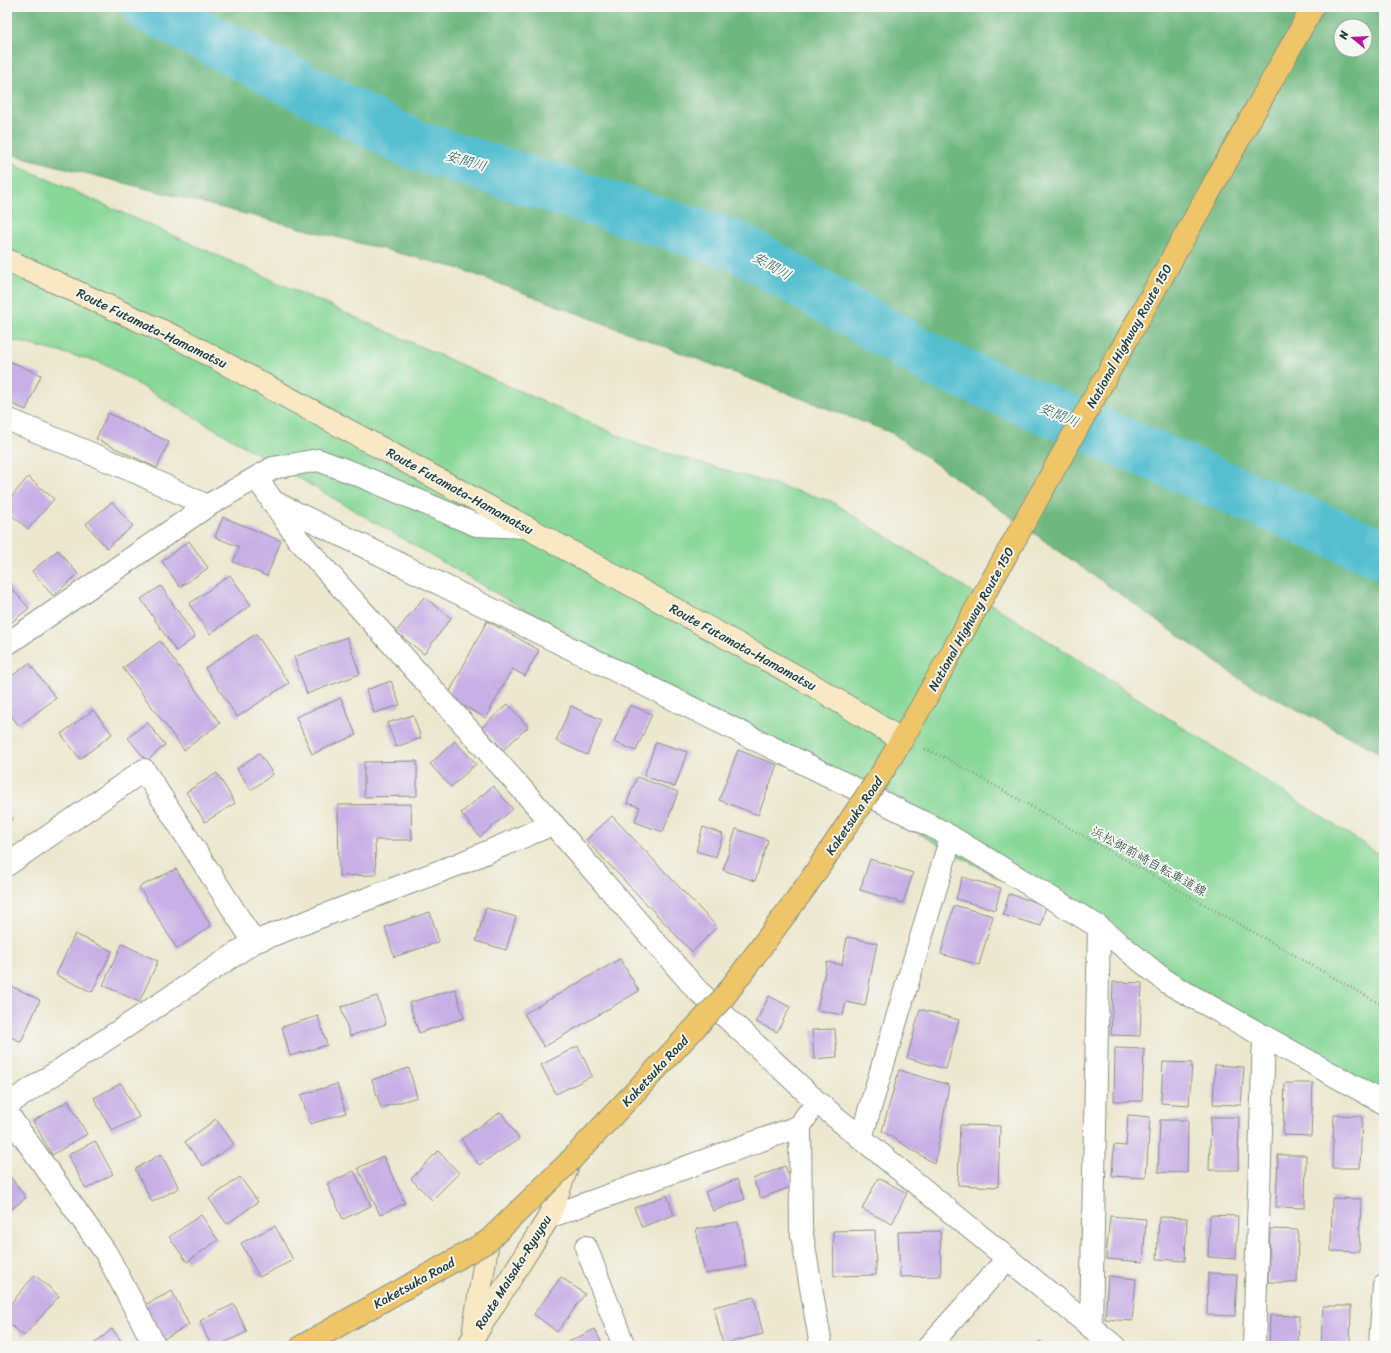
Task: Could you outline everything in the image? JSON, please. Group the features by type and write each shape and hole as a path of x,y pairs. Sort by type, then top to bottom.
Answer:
{"highway":[{"name":"National Highway Route 150","path":"921,707 1313,7"},
{"name":"Kaketsuka Road","path":"302,1346 488,1241 569,1162 724,997 807,885 885,768 921,707"}],"main road":[{"name":"Route Futamata-Hamamatsu","path":"7,260 182,340 526,526 814,686 902,740"},
{"name":"Route Maisaka-Ryuyou","path":"470,1342 549,1216 569,1162"},
{"name":"Route Maisaka-Ryuyou","path":"470,1342 488,1241"}],"street":[{"path":"7,419 138,473 207,506"},
{"path":"7,644 207,506 273,468 318,460 356,474 476,524 526,526"},
{"path":"256,478 298,539 553,824 696,989 816,1101 1114,1346"},
{"path":"272,500 941,831 1099,927 1168,983 1384,1103"},
{"path":"7,865 144,770 254,942"},
{"path":"7,1105 254,942 460,864 553,824"},
{"path":"861,1138 951,838"},
{"path":"1091,1326 1099,927"},
{"path":"1254,1346 1264,1036"},
{"path":"816,1101 800,1126 801,1229 821,1346"},
{"path":"7,1113 106,1253 155,1346"},
{"path":"549,1216 800,1126"},
{"path":"586,1247 624,1346"},
{"path":"929,1346 1008,1258"},
{"path":"1380,1346 1384,1286"}],"path":[{"name":"浜松御前崎自転車道線","path":"902,740 944,757 1384,1006"}],"green space":[{"path":"7,7 1384,7 1384,755 1243,681 892,433 461,269 7,153"},
{"path":"7,161 642,446 831,501 1384,857 1384,1092 700,712 100,362 7,339"}],"building":[{"path":"7,360 41,375 26,410 7,402"},
{"path":"108,413 169,442 157,468 96,439"},
{"path":"28,477 54,499 28,529 7,511 7,502"},
{"path":"112,502 133,526 107,548 86,524"},
{"path":"223,517 281,541 267,576 233,562 239,547 215,537"},
{"path":"189,541 208,568 180,587 162,561"},
{"path":"58,550 78,574 53,596 32,571"},
{"path":"230,575 251,605 210,634 189,604"},
{"path":"7,583 29,608 7,626"},
{"path":"161,586 195,637 176,651 141,599"},
{"path":"424,597 451,618 424,654 396,632"},
{"path":"487,621 539,650 525,676 512,669 486,718 447,697"},
{"path":"256,634 289,683 237,717 205,668"},
{"path":"347,637 360,674 307,694 294,657"},
{"path":"160,641 220,723 184,750 123,668"},
{"path":"29,663 56,698 19,726 7,710 7,680"},
{"path":"391,681 400,705 374,713 366,690"},
{"path":"341,698 356,735 312,754 296,717"},
{"path":"508,704 528,727 503,750 482,727"},
{"path":"630,705 652,714 636,751 614,742"},
{"path":"571,706 602,720 587,755 556,741"},
{"path":"93,710 112,734 80,759 61,734"},
{"path":"413,715 421,738 396,747 387,723"},
{"path":"147,722 165,745 147,761 128,738"},
{"path":"455,741 476,764 451,787 430,764"},
{"path":"656,742 687,752 675,787 644,776"},
{"path":"738,750 777,765 758,815 719,800"},
{"path":"259,753 273,774 251,790 237,769"},
{"path":"417,761 417,796 364,797 364,762"},
{"path":"217,773 235,803 205,822 186,792"},
{"path":"637,777 678,792 663,832 635,822 640,807 627,803"},
{"path":"493,786 513,809 480,837 461,813"},
{"path":"411,804 412,840 375,840 376,875 339,876 338,805"},
{"path":"7,812 12,819 7,823"},
{"path":"612,816 717,927 692,952 586,840"},
{"path":"703,827 723,834 716,857 696,851"},
{"path":"736,829 768,840 755,881 723,870"},
{"path":"870,859 913,873 903,903 860,890"},
{"path":"176,869 211,926 177,949 139,887"},
{"path":"962,877 1001,888 995,910 956,899"},
{"path":"1009,894 1046,905 1041,926 1003,915"},
{"path":"954,905 993,916 979,965 941,954"},
{"path":"486,908 516,917 506,950 476,941"},
{"path":"430,912 439,942 394,957 385,927"},
{"path":"75,934 112,951 92,992 56,975"},
{"path":"847,937 877,943 865,1006 846,1002 843,1015 817,1010 827,962 842,965"},
{"path":"122,944 158,961 139,1002 103,985"},
{"path":"620,959 639,991 544,1047 524,1014"},
{"path":"1113,982 1142,983 1140,1036 1111,1035"},
{"path":"7,984 40,1000 21,1042 7,1035"},
{"path":"455,989 464,1018 419,1033 409,1003"},
{"path":"377,996 386,1024 350,1036 341,1007"},
{"path":"769,996 790,1007 777,1032 756,1022"},
{"path":"920,1009 959,1020 946,1069 907,1058"},
{"path":"318,1016 327,1045 290,1056 282,1027"},
{"path":"835,1029 837,1057 814,1059 812,1030"},
{"path":"578,1046 592,1076 556,1094 541,1065"},
{"path":"1115,1048 1144,1049 1142,1101 1114,1101"},
{"path":"1163,1062 1192,1063 1189,1105 1161,1103"},
{"path":"1215,1065 1244,1067 1241,1105 1213,1104"},
{"path":"409,1068 417,1097 381,1108 372,1080"},
{"path":"899,1070 949,1085 935,1164 882,1131"},
{"path":"121,1083 139,1117 112,1131 94,1098"},
{"path":"1285,1083 1313,1083 1311,1136 1283,1135"},
{"path":"337,1084 346,1113 310,1124 301,1095"},
{"path":"68,1101 87,1134 52,1155 33,1121"},
{"path":"501,1112 519,1139 479,1165 461,1139"},
{"path":"1128,1115 1150,1117 1146,1178 1112,1176 1114,1145 1126,1146"},
{"path":"1334,1115 1362,1116 1360,1168 1332,1168"},
{"path":"1211,1117 1239,1117 1238,1170 1209,1170"},
{"path":"216,1119 234,1144 203,1166 185,1142"},
{"path":"1160,1120 1188,1120 1187,1173 1158,1172"},
{"path":"960,1125 1000,1126 998,1187 958,1185"},
{"path":"95,1141 113,1174 86,1189 68,1155"},
{"path":"438,1151 459,1173 432,1200 411,1179"},
{"path":"161,1154 179,1188 152,1202 135,1169"},
{"path":"1278,1155 1306,1155 1305,1208 1276,1207"},
{"path":"383,1156 405,1203 380,1215 358,1168"},
{"path":"785,1166 793,1186 761,1198 753,1179"},
{"path":"354,1171 371,1206 343,1219 327,1184"},
{"path":"7,1172 26,1198 7,1212"},
{"path":"240,1177 258,1202 227,1224 209,1199"},
{"path":"878,1178 907,1193 892,1224 862,1209"},
{"path":"737,1179 745,1199 713,1211 705,1192"},
{"path":"667,1195 674,1215 642,1227 634,1208"},
{"path":"1332,1198 1361,1199 1359,1252 1331,1251"},
{"path":"201,1215 218,1240 187,1262 169,1237"},
{"path":"1210,1215 1238,1216 1236,1259 1208,1257"},
{"path":"1110,1216 1146,1219 1143,1262 1106,1259"},
{"path":"1159,1217 1187,1218 1185,1261 1157,1259"},
{"path":"738,1222 746,1266 705,1274 696,1229"},
{"path":"275,1226 293,1260 259,1277 241,1243"},
{"path":"1270,1229 1298,1230 1297,1283 1268,1282"},
{"path":"875,1230 876,1275 834,1276 833,1231"},
{"path":"940,1231 941,1276 900,1277 898,1232"},
{"path":"1208,1273 1237,1274 1235,1316 1207,1315"},
{"path":"35,1275 59,1296 24,1336 7,1322 7,1308"},
{"path":"1108,1276 1136,1279 1132,1321 1105,1319"},
{"path":"561,1277 585,1294 557,1332 534,1314"},
{"path":"172,1291 189,1325 163,1339 145,1305"},
{"path":"754,1297 763,1334 723,1344 714,1307"},
{"path":"234,1304 247,1332 217,1346 211,1346 200,1321"},
{"path":"1323,1306 1351,1306 1350,1346 1321,1346"},
{"path":"1270,1315 1299,1316 1298,1346 1269,1346"},
{"path":"112,1329 125,1346 91,1346"},
{"path":"595,1329 603,1346 560,1346"},
{"path":"1039,1341 1048,1346 1036,1346"},
{"path":"1207,1341 1244,1344 1244,1346 1207,1346"}],"waterway":[{"name":"安間川","path":"148,7 412,144 737,246 936,362 1384,555"}]}
